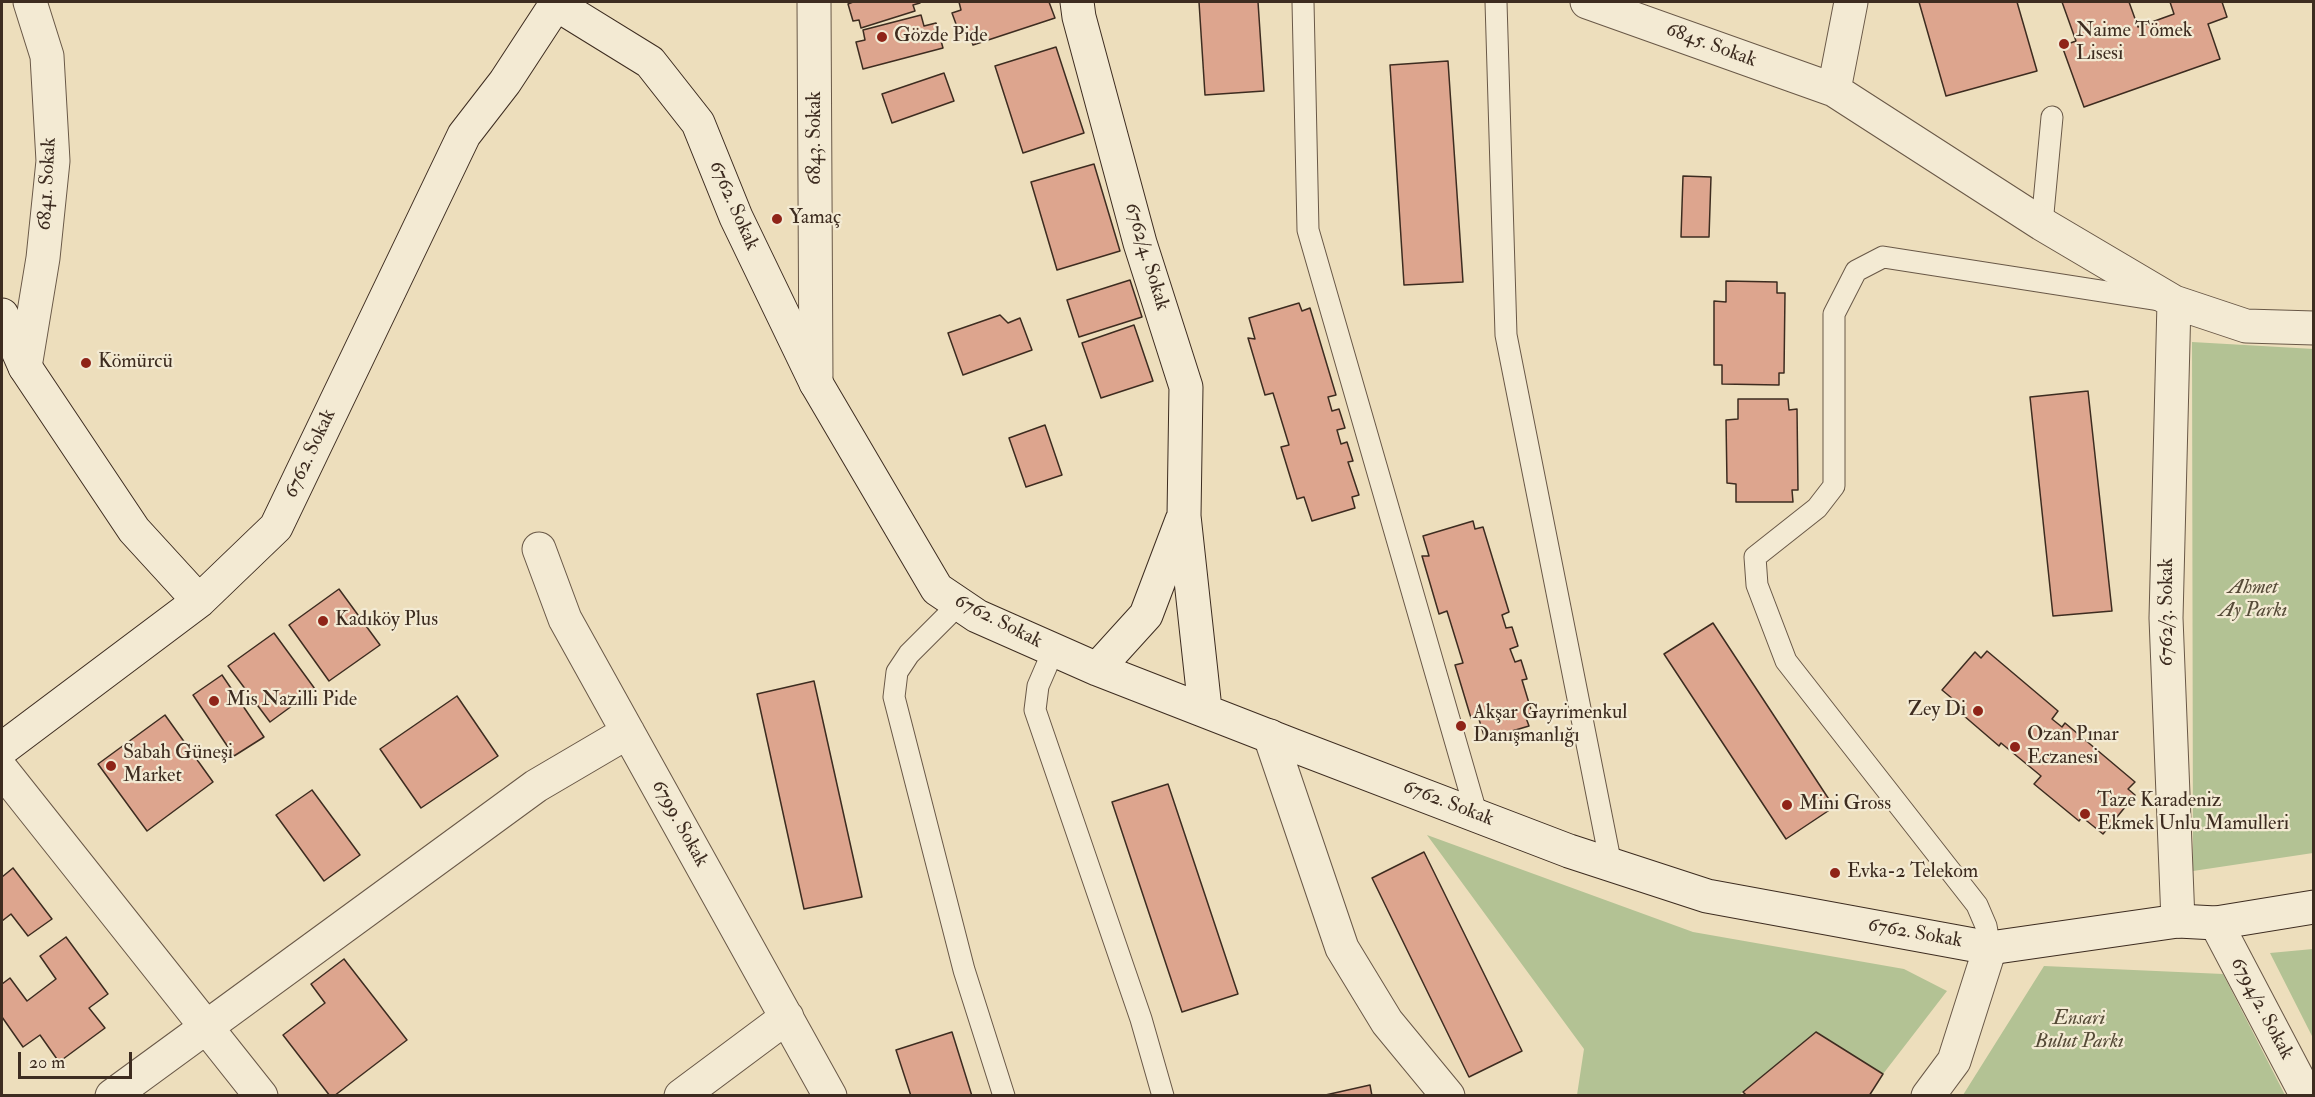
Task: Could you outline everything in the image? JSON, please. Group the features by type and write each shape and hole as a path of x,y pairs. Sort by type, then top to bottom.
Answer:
{"street":[{"name":"6841. Sokak","path":"25,367 43,258 53,161 47,56 30,2"},
{"name":"6762. Sokak","path":"2,749 199,601 276,527 464,135 505,82 556,2 650,62 698,123 736,217 816,383 937,589 977,616 1097,669 1477,816 1707,896 1990,948 2178,921 2216,923 2313,907"},
{"name":"6843. Sokak","path":"814,2 816,383"},
{"name":"6762/4. Sokak","path":"1077,2 1079,17 1140,243 1186,387 1184,516 1205,709"},
{"name":"6845. Sokak","path":"1587,2 1834,90 2042,224 2174,302 2246,326 2313,328"},
{"path":"1834,90 1851,2"},
{"name":"6762/3. Sokak","path":"2174,302 2166,618 2178,921"},
{"path":"2,315 25,367 134,530 199,601"},
{"name":"6762/4. Sokak","path":"1097,669 1146,615 1184,516"},
{"name":"6799. Sokak","path":"539,549 565,619 830,1095"},
{"path":"112,1095 536,786 628,732"},
{"path":"1270,736 1342,948 1387,1023 1448,1095"},
{"path":"2,770 261,1095"},
{"name":"6794/2. Sokak","path":"2216,923 2307,1095"},
{"path":"1928,1095 1954,1061 1990,948"},
{"path":"681,1095 787,1017"}],"lane":[{"path":"1303,2 1308,230 1477,816"},
{"path":"1496,2 1506,335 1611,864"},
{"path":"2042,224 2052,117"},
{"path":"1990,948 1986,926 1977,905 1786,661 1757,585 1755,557 1817,508 1834,486 1834,314 1856,271 1883,257 2174,302"},
{"path":"959,604 909,654 897,672 894,697 964,970 1004,1095"},
{"path":"1054,649 1038,686 1035,710 1141,1019 1163,1095"}],"green space":[{"name":"Ahmet Ay Parkı","path":"2192,342 2314,349 2313,853 2193,871"},
{"path":"1427,835 1693,932 1904,969 1947,991 1883,1074 1816,1032 1739,1095 1577,1095 1584,1049"},
{"path":"2314,949 2313,1038 2270,953"},
{"name":"Ensari Bulut Parkı","path":"2044,966 2223,974 2285,1095 1963,1095"}],"building":[{"path":"853,2 920,3 913,5 915,11 861,28 859,20 853,21 848,4"},
{"path":"959,2 1049,2 1055,18 973,45 969,33 960,35 952,13 961,10"},
{"path":"1199,2 1258,2 1264,91 1205,95"},
{"path":"1919,2 2017,2 2037,71 1946,96"},
{"path":"2062,2 2129,2 2138,27 2174,14 2170,2 2222,2 2227,17 2208,24 2220,59 2084,107 2062,46 2076,41"},
{"path":"921,15 924,26 936,23 943,48 863,69 856,42 865,40 863,30"},
{"path":"1056,47 1084,133 1023,153 995,66"},
{"path":"1448,61 1463,282 1404,285 1390,65"},
{"path":"944,73 954,101 892,123 882,94"},
{"path":"1094,164 1120,251 1057,270 1031,182"},
{"path":"1683,176 1711,177 1709,237 1681,237"},
{"path":"1130,280 1142,317 1079,337 1067,300"},
{"path":"1726,281 1777,282 1777,293 1785,293 1784,373 1779,373 1779,385 1722,384 1722,365 1714,365 1714,301 1726,302"},
{"path":"1299,303 1302,311 1310,308 1336,395 1328,397 1332,411 1339,409 1345,428 1337,430 1341,444 1347,442 1353,461 1348,462 1359,495 1352,497 1355,508 1312,521 1304,497 1297,499 1281,447 1289,445 1273,393 1265,395 1248,338 1255,339 1249,318"},
{"path":"1000,315 1008,323 1020,318 1032,350 963,375 948,333"},
{"path":"1134,325 1153,381 1101,398 1082,343"},
{"path":"2088,391 2112,611 2053,616 2030,397"},
{"path":"1738,399 1788,399 1789,410 1797,409 1798,490 1792,490 1793,502 1736,502 1736,484 1727,483 1726,420 1738,419"},
{"path":"1045,425 1062,475 1026,487 1009,438"},
{"path":"1473,521 1475,529 1483,527 1509,612 1502,615 1506,628 1512,627 1518,646 1510,649 1515,662 1521,660 1527,679 1522,680 1532,713 1525,715 1529,726 1485,739 1478,716 1471,718 1455,665 1463,663 1447,611 1439,614 1422,556 1429,556 1423,536"},
{"path":"339,589 380,645 329,681 289,625"},
{"path":"1713,623 1834,807 1786,839 1664,654"},
{"path":"274,633 315,689 270,722 228,666"},
{"path":"1987,651 2058,711 2052,719 2062,727 2065,723 2135,782 2128,789 2135,795 2103,834 2082,817 2079,821 2034,784 2041,776 2001,743 1999,746 1956,709 1960,705 1942,690 1975,652 1981,658"},
{"path":"222,675 264,737 234,756 193,695"},
{"path":"814,681 862,897 804,909 757,694"},
{"path":"457,696 498,756 421,808 380,749"},
{"path":"165,715 213,782 147,831 98,764"},
{"path":"1168,784 1238,994 1182,1012 1112,802"},
{"path":"312,790 360,855 324,881 276,815"},
{"path":"1424,852 1522,1051 1469,1077 1372,878"},
{"path":"13,868 52,919 28,936 11,914 2,921 2,877"},
{"path":"66,937 108,994 89,1008 105,1028 59,1062 40,1035 23,1047 2,1017 2,984 10,978 27,1001 56,979 40,956"},
{"path":"344,959 407,1040 334,1096 330,1096 283,1035 325,1003 311,984"},
{"path":"952,1032 972,1096 911,1096 896,1050"},
{"path":"1816,1032 1883,1074 1869,1096 1747,1096 1743,1092"},
{"path":"1370,1085 1372,1096 1321,1096"}],"place":[{"name":"Gözde Pide","path":"882,37"},
{"name":"Naime Tömek Lisesi","path":"2064,44"},
{"name":"Yamaç","path":"777,219"},
{"name":"Kömürcü","path":"86,363"},
{"name":"Kadıköy Plus","path":"323,621"},
{"name":"Mis Nazilli Pide","path":"214,701"},
{"name":"Zey Di","path":"1978,711"},
{"name":"Akşar Gayrimenkul Danışmanlığı","path":"1461,726"},
{"name":"Ozan Pınar Eczanesi","path":"2015,747"},
{"name":"Sabah Güneşi Market","path":"111,766"},
{"name":"Mini Gross","path":"1787,805"},
{"name":"Taze Karadeniz Ekmek Unlu Mamulleri","path":"2085,814"},
{"name":"Evka-2 Telekom","path":"1835,873"}]}
